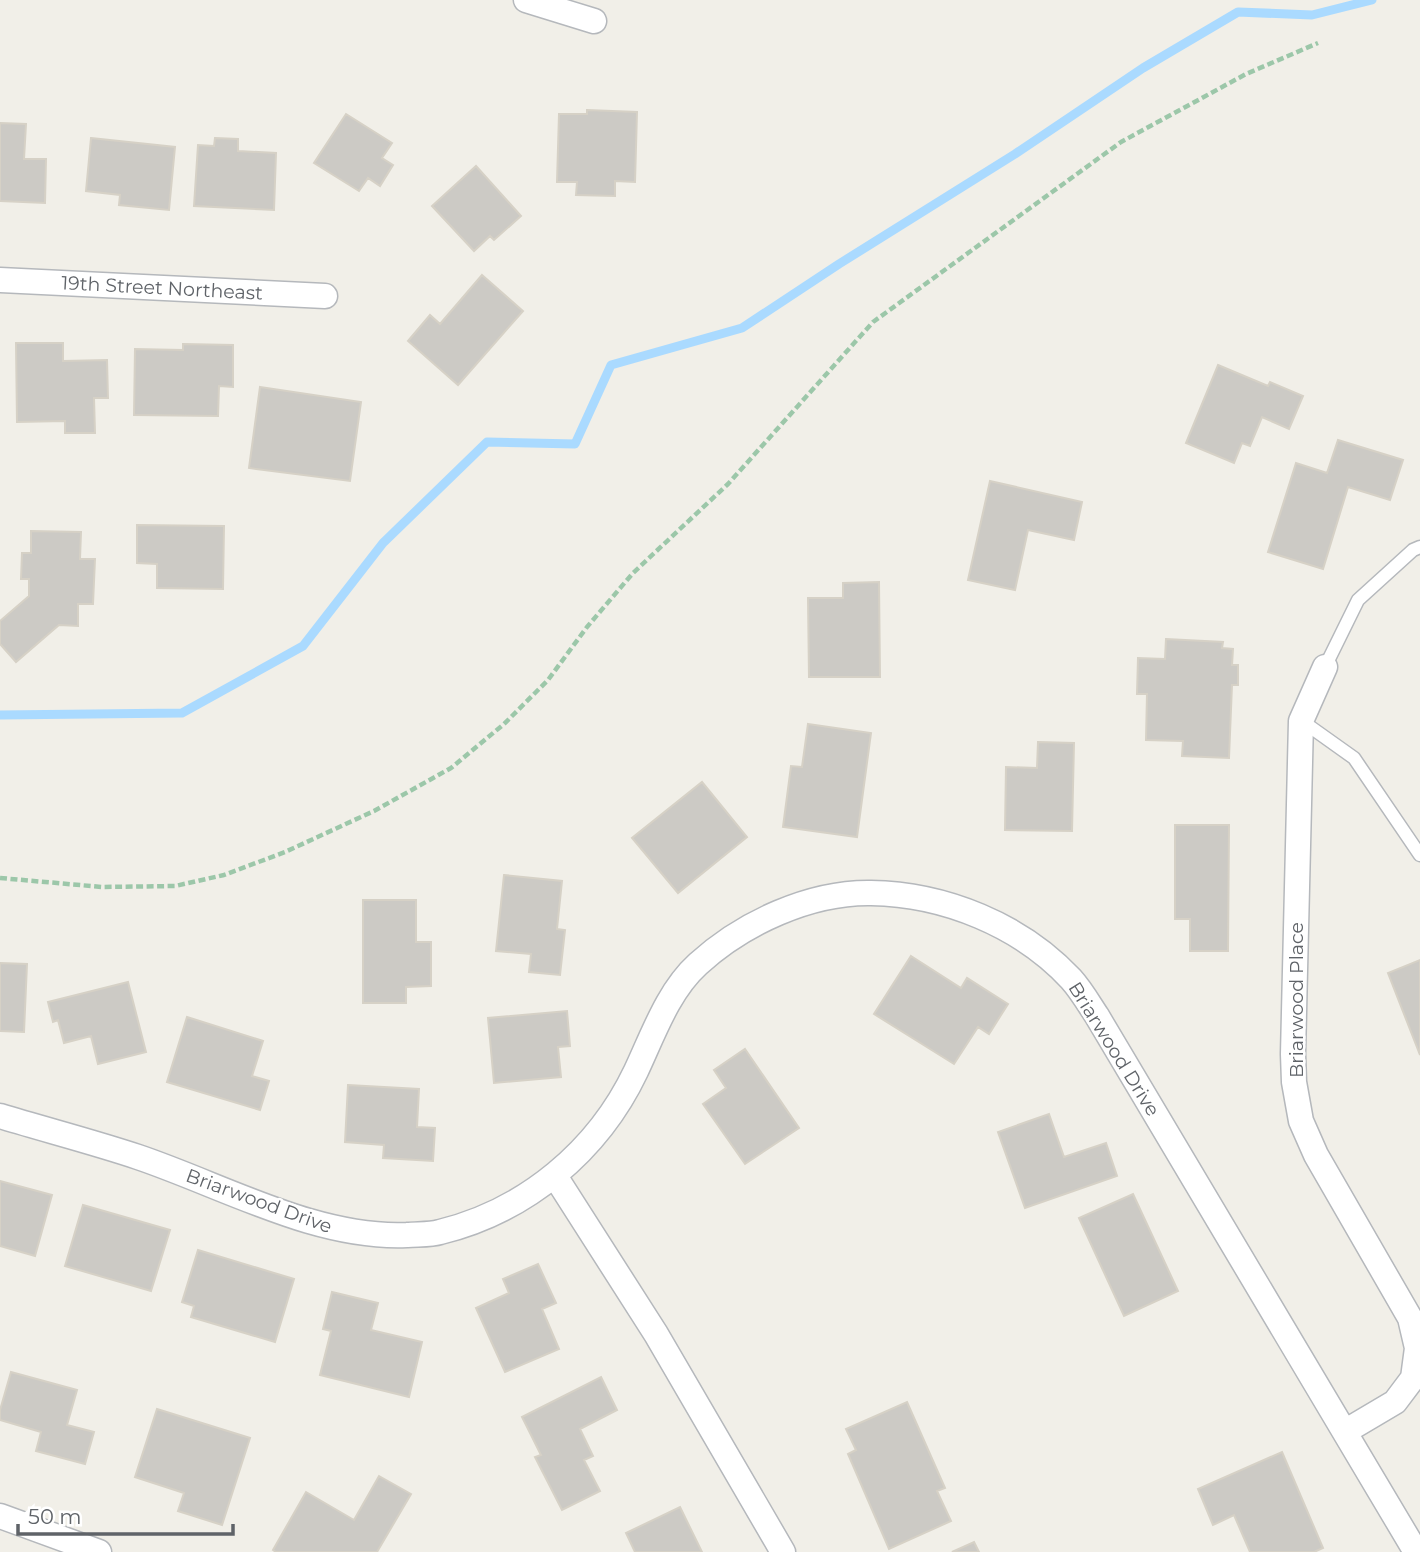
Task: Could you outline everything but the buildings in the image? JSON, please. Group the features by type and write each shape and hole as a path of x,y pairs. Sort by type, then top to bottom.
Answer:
{"street":[{"path":"526,0 594,21"},
{"name":"19th Street Northeast","path":"0,280 325,296"},
{"name":"Briarwood Place","path":"1325,667 1301,720 1294,1082 1301,1121 1316,1155 1410,1318 1417,1348 1413,1378 1395,1402 1346,1431"},
{"name":"Briarwood Drive","path":"0,1116 137,1157 340,1230 385,1236 437,1233 485,1218 527,1196 555,1176 615,1110 675,994 696,965 764,919 822,899 869,893 922,898 965,911 1009,930 1046,956 1073,980 1346,1431 1416,1552"},
{"path":"555,1176 656,1334 783,1552"},
{"path":"0,1516 99,1552"}],"lane":[{"name":"Briarwood Place","path":"1325,667 1358,600 1413,550 1420,547"},
{"path":"1301,720 1354,758 1420,855"}],"path":[{"path":"0,878 102,887 138,887 175,886 224,875 285,852 374,811 451,768 504,724 548,680 633,573 728,484 873,321 1121,142 1246,74 1318,43"}],"waterway":[{"path":"0,715 182,713 303,646 383,543 487,442 575,444 611,365 742,328 1015,154 1143,68 1238,12 1312,15 1372,0"}]}
